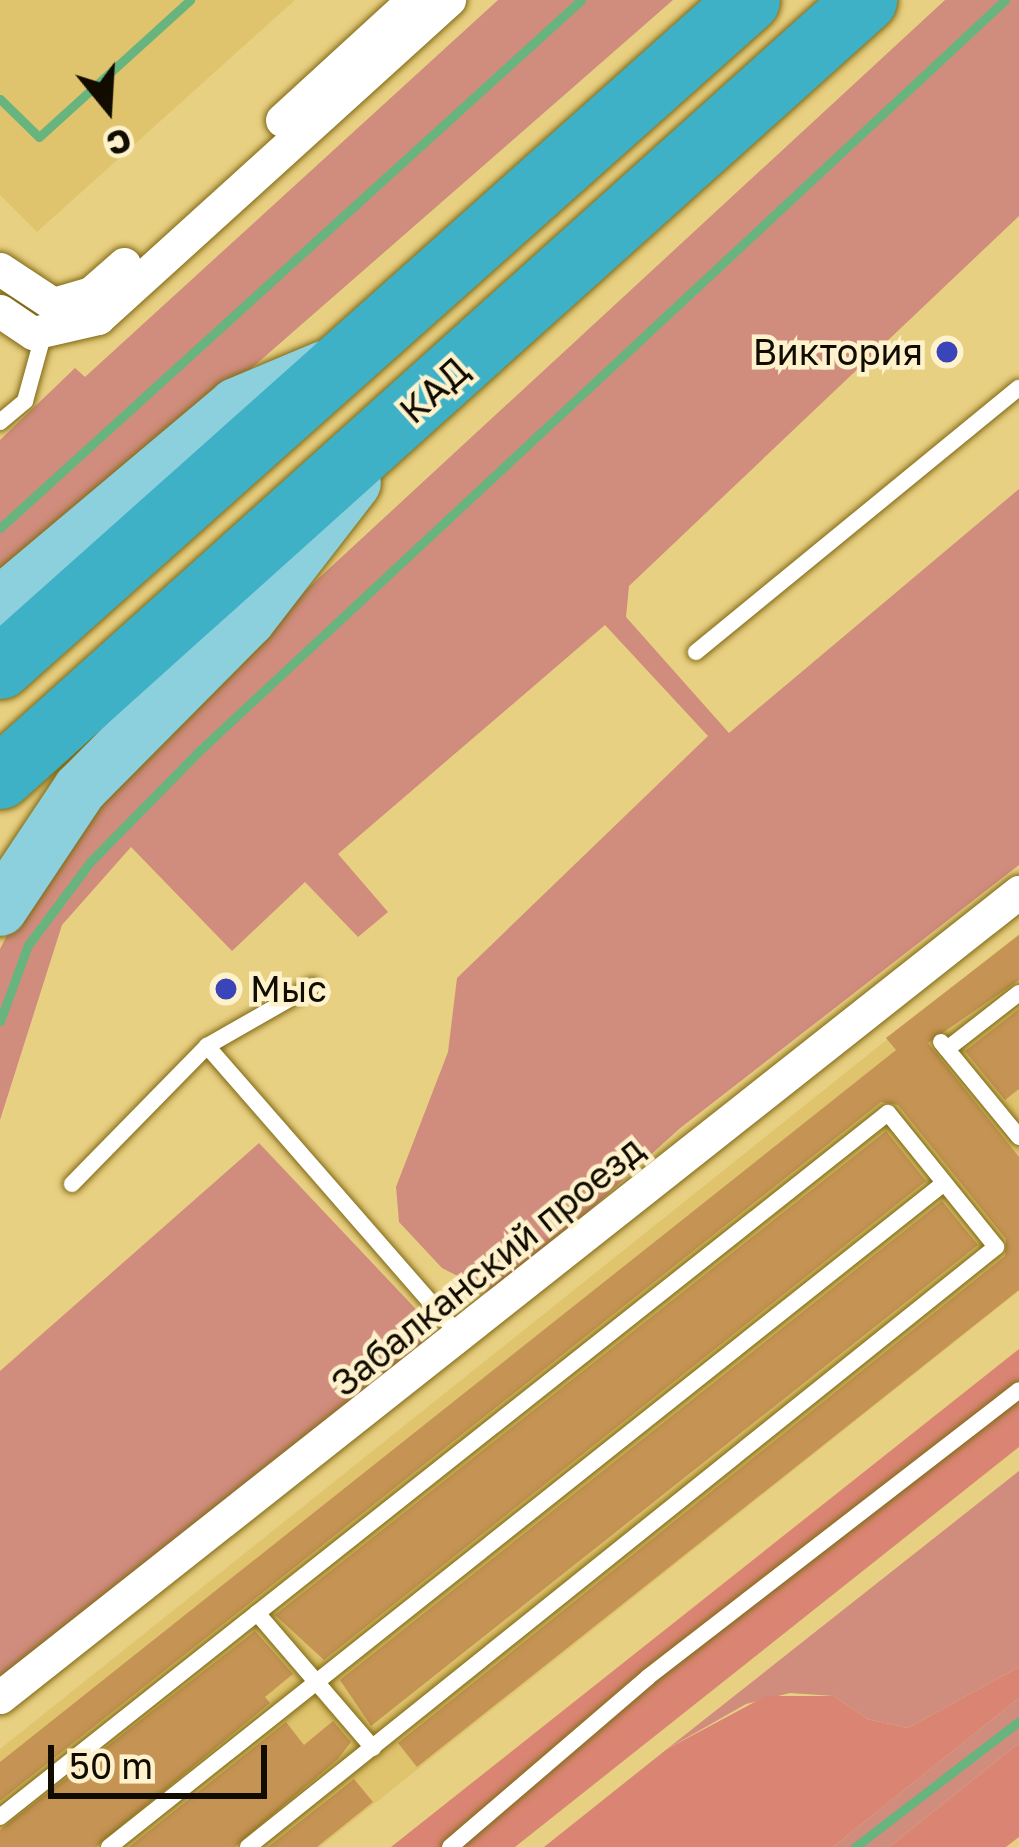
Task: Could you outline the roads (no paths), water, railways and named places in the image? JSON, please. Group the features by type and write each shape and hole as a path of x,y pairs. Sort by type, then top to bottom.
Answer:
{"highway":[{"path":"0,667 359,353 748,0"},
{"name":"КАД","path":"0,777 865,0"}],"main road":[{"path":"0,604 236,405 359,353"},
{"path":"0,909 80,789 248,620 405,416"}],"street":[{"path":"48,319 104,282 413,0"},
{"path":"0,311 48,319 98,318 448,0"},
{"path":"0,269 48,319"},
{"name":"Забалканский проезд","path":"0,1697 1019,892"}],"lane":[{"path":"0,422 25,401 48,319"},
{"path":"695,652 1019,388"},
{"path":"72,1184 207,1046 312,986"},
{"path":"1019,992 944,1045 1013,1117 1019,1137"},
{"path":"207,1046 461,1336"},
{"path":"0,1817 888,1113 996,1247 248,1847"},
{"path":"109,1847 944,1183"},
{"path":"449,1847 648,1677 1019,1390"},
{"path":"257,1613 373,1748"}],"waterway":[{"path":"0,99 39,137 190,0"},
{"path":"0,528 581,0"},
{"path":"0,1021 28,945 90,862 198,752 1005,0"},
{"path":"855,1847 1019,1721"}],"place":[{"name":"Виктория","path":"947,352"},
{"name":"Мыс","path":"226,989"}]}
